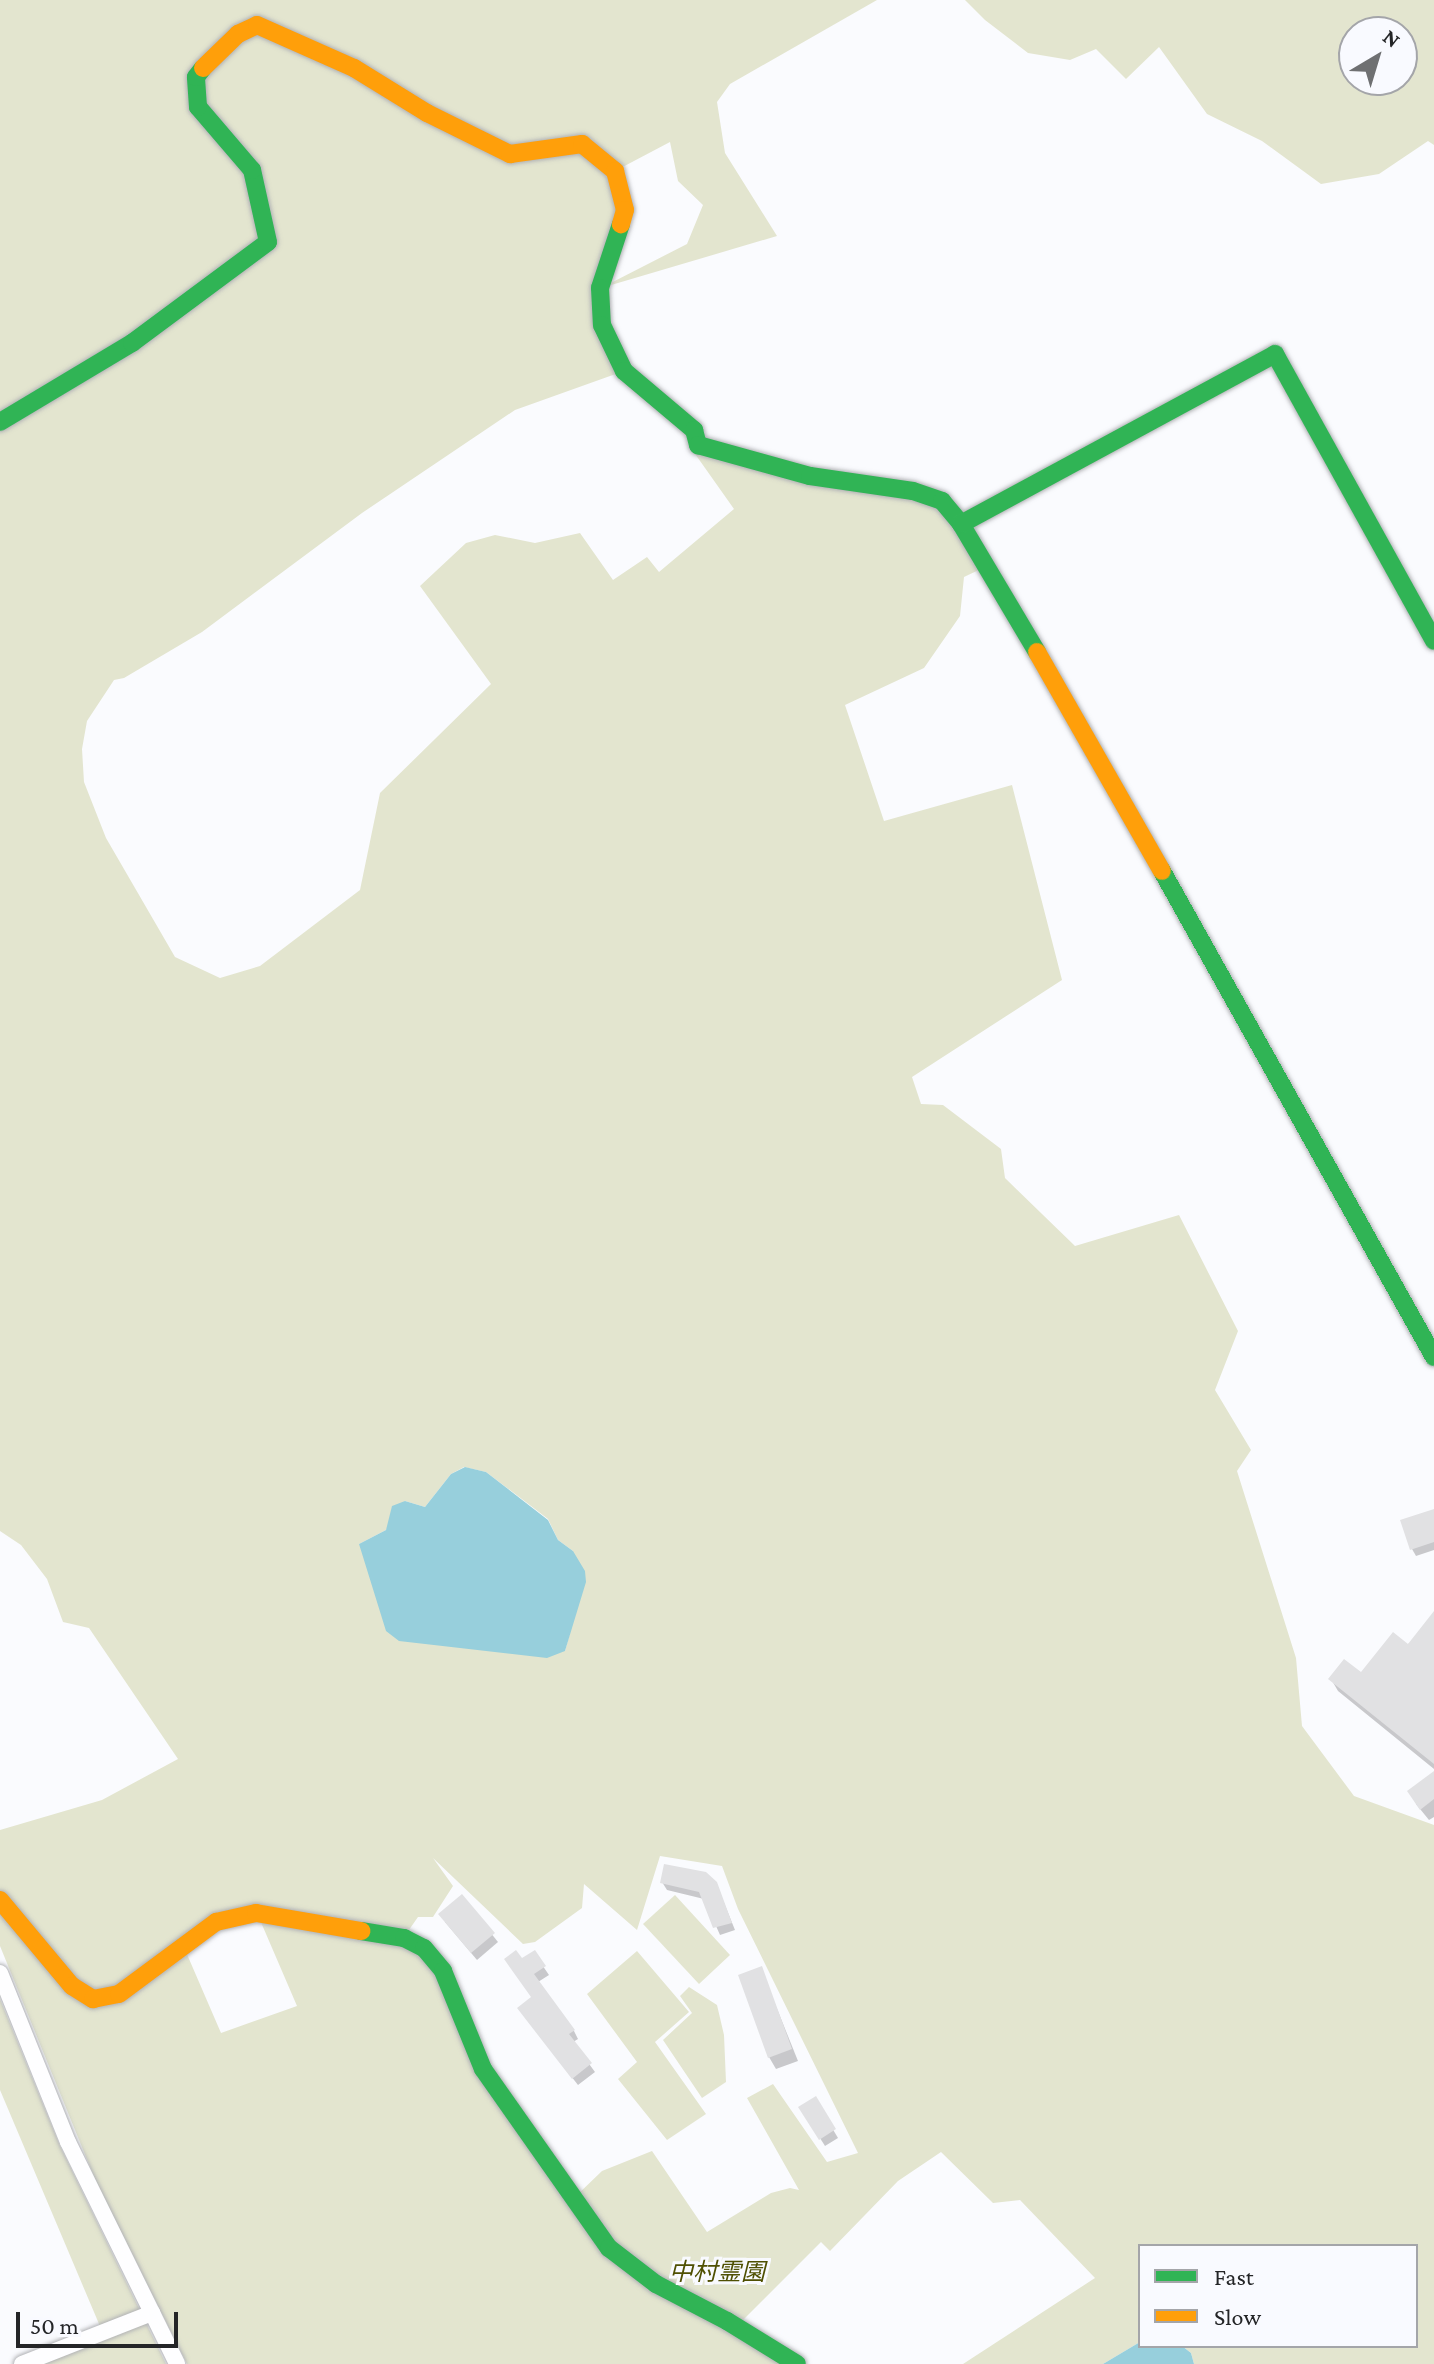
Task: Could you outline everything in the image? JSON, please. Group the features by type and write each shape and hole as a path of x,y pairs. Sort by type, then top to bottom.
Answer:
{"street":[{"path":"0,422 132,343 268,242 252,170 198,107 196,77 222,48 257,25 354,68 427,113 510,154 582,144 615,171 625,210 600,288 602,325 624,371 694,430 698,445 810,476 913,491 942,501 961,524 1082,728 1434,1357"},
{"path":"961,524 1275,354 1434,641"},
{"path":"0,1900 72,1986 93,1999 119,1994 216,1922 256,1913 404,1938 424,1948 443,1971 483,2069 541,2146 609,2248 656,2284 727,2321 797,2364"},
{"path":"0,1973 68,2142 177,2364"},
{"path":"22,2364 152,2313"}],"green space":[{"name":"中村霊園","path":"0,0 877,0 730,84 717,102 725,153 777,236 601,288 624,371 515,410 362,513 202,632 124,678 114,680 87,721 82,749 84,782 106,838 175,957 220,978 260,966 360,890 380,793 491,684 420,586 466,543 495,535 535,543 580,533 613,580 647,557 659,572 734,509 693,451 942,501 985,567 964,577 960,616 924,668 845,705 884,821 1012,785 1062,980 912,1077 921,1104 943,1105 1001,1149 1005,1178 1075,1246 1179,1215 1238,1331 1215,1390 1251,1450 1237,1471 1296,1658 1302,1726 1354,1796 1434,1825 1434,2364 1194,2364 1191,2353 1185,2348 1418,2348 1418,2244 1138,2244 1138,2343 1103,2364 963,2364 1095,2278 1020,2200 993,2203 941,2152 898,2181 830,2251 821,2242 737,2326 797,2364 187,2364 95,2179 0,1946 0,1830 102,1800 178,1759 89,1628 63,1622 47,1579 21,1545 0,1531","holes":["670,142 678,181 703,205 687,244 601,288 625,210 615,171","464,1467 486,1472 548,1519 558,1540 573,1551 570,1633 565,1651 359,1544 386,1530 405,1501 425,1507 451,1474","660,1856 722,1866 738,1909 858,2153 827,2162 773,2084 747,2098 799,2190 790,2188 771,2193 707,2232 652,2151 602,2171 575,2197 465,2029 443,1971 404,1937 418,1917 433,1917 453,1886 433,1858 523,1944 535,1942 582,1908 584,1884 637,1930","257,1913 297,2006 221,2033 183,1945"]},
{"path":"965,0 1434,0 1434,145 1428,141 1379,174 1321,184 1262,141 1207,114 1159,47 1126,79 1096,49 1070,60 1028,53 985,20"},
{"path":"675,1895 730,1955 699,1984 643,1924"},
{"path":"637,1951 689,2012 655,2042 706,2114 667,2140 618,2079 637,2062 587,1994"},
{"path":"689,1987 717,2005 724,2035 726,2082 702,2098 663,2040 692,2013 680,1996"},
{"path":"0,1999 60,2146 166,2364 22,2364 102,2331 0,2090"}],"water":[{"path":"465,1467 486,1472 548,1520 558,1540 573,1551 585,1571 586,1582 565,1651 547,1658 399,1641 386,1631 359,1544 386,1530 392,1506 405,1501 425,1507 451,1474"},
{"path":"1138,2343 1138,2348 1185,2348 1191,2353 1194,2364 1103,2364"}],"building":[{"path":"1434,1509 1434,1542 1410,1550 1400,1520"},
{"path":"1434,1611 1434,1764 1328,1679 1344,1659 1361,1672 1393,1632 1408,1644"},
{"path":"1434,1771 1434,1799 1420,1810 1407,1791"},
{"path":"664,1864 706,1872 717,1882 732,1923 713,1928 699,1892 660,1883"},
{"path":"462,1894 495,1933 471,1953 438,1914"},
{"path":"516,1950 522,1958 535,1950 546,1966 534,1974 575,2030 569,2034 592,2063 572,2079 517,2008 531,1997 504,1959"},
{"path":"762,1966 792,2049 768,2058 738,1975"},
{"path":"816,2096 836,2129 819,2140 798,2107"}],"traffic: fast":[{"path":"0,422 132,343 268,242 252,170 198,107 196,77 203,68"},
{"path":"621,224 600,288 602,325 624,371 694,430 698,445 810,476 913,491 942,501 961,524 1037,652"},
{"path":"961,524 1275,354 1434,641"},
{"path":"1162,871 1434,1357"},
{"path":"361,1931 404,1938 424,1948 443,1971 483,2069 609,2248 656,2284 727,2321 797,2364"}],"traffic: slow":[{"path":"203,68 238,34 257,25 354,68 427,113 510,154 582,144 615,171 625,210 621,224"},
{"path":"1037,652 1162,871"},
{"path":"0,1900 72,1986 93,1999 119,1994 216,1922 256,1913 361,1931"}]}
